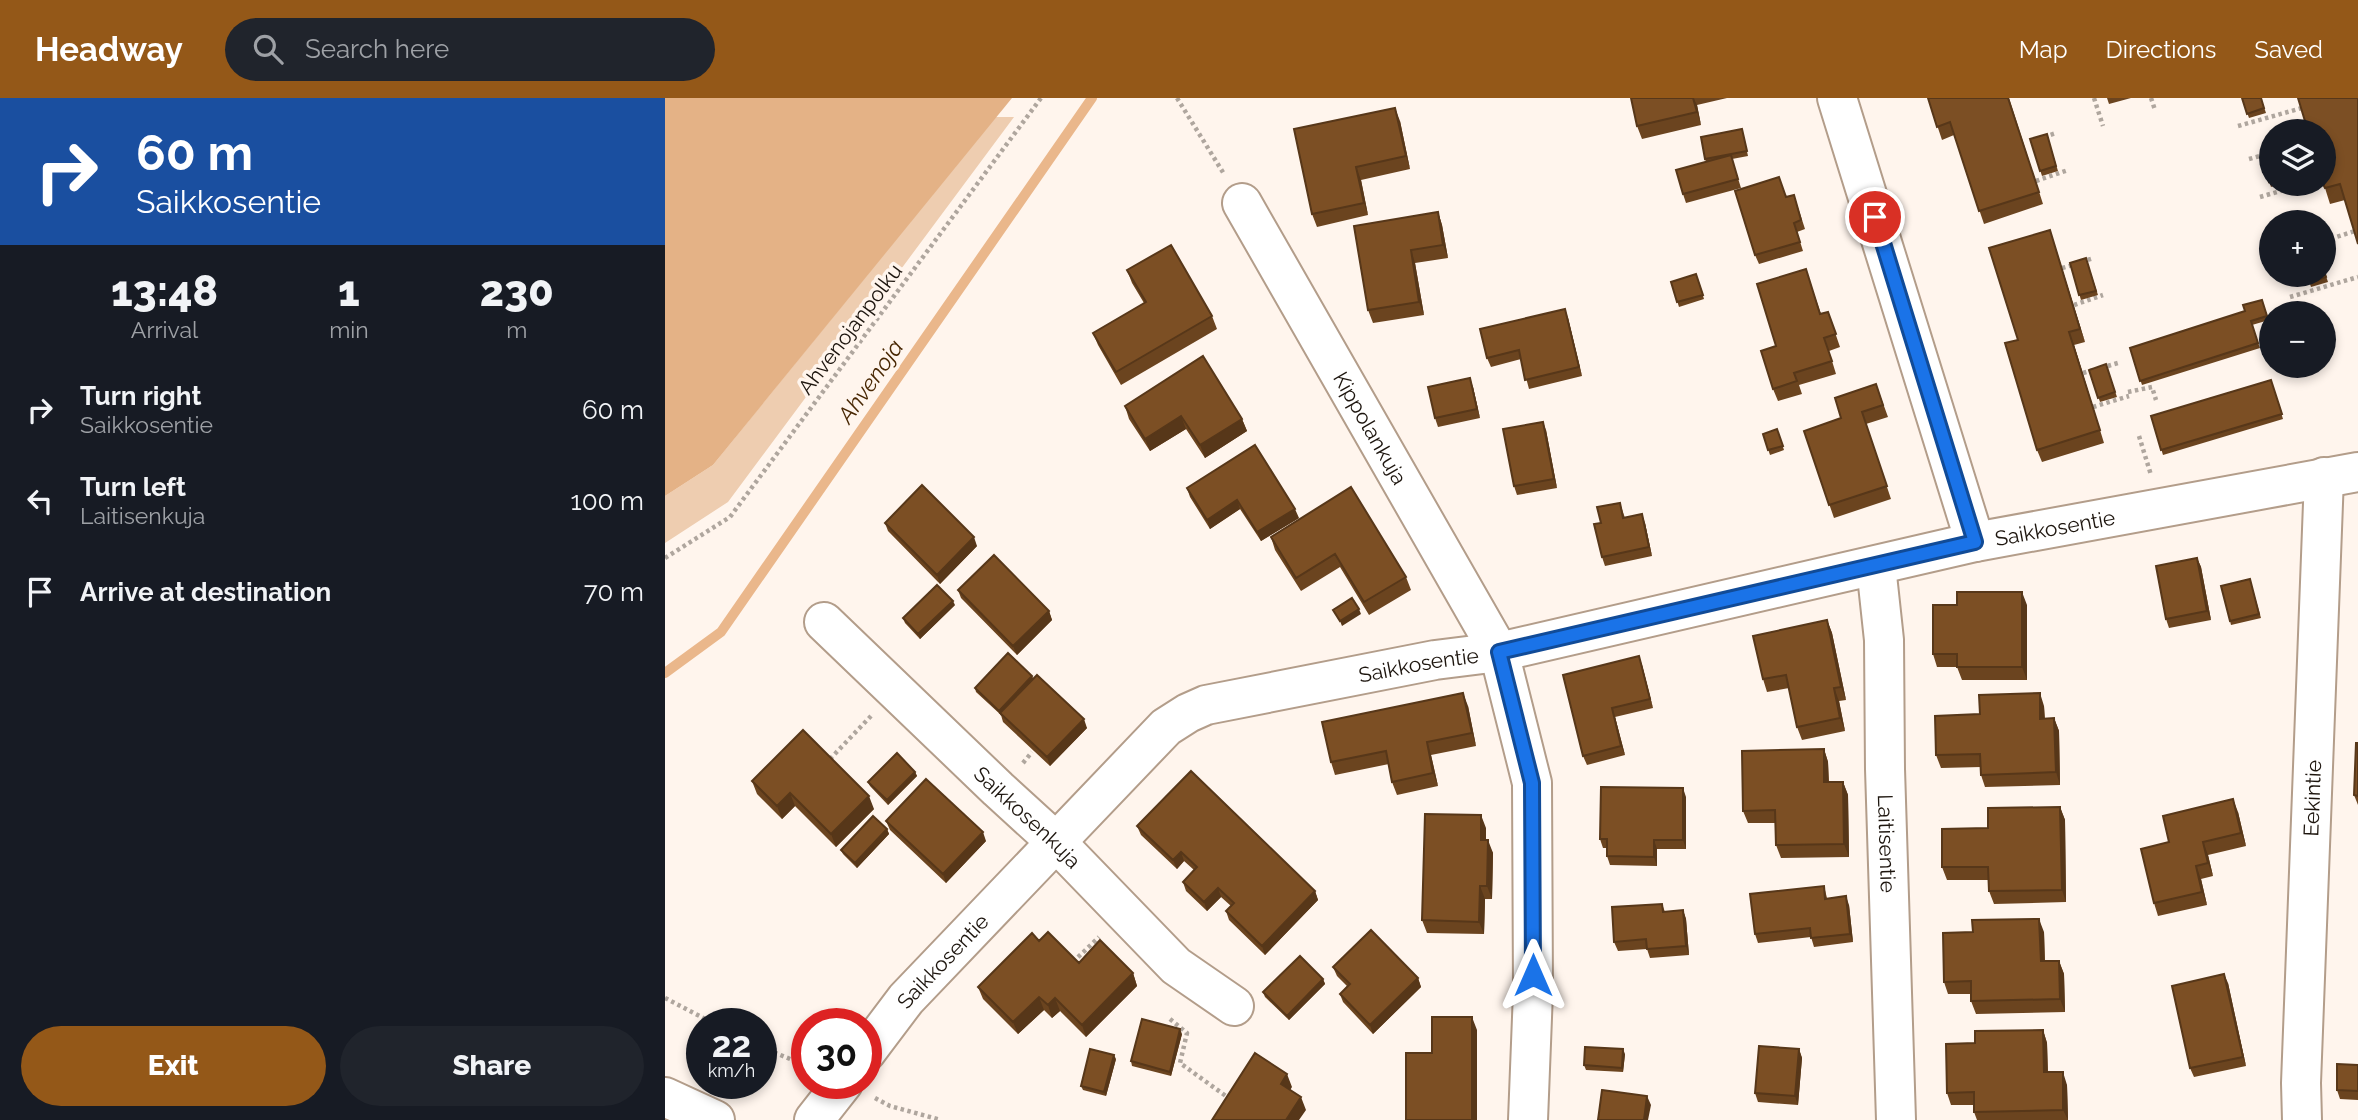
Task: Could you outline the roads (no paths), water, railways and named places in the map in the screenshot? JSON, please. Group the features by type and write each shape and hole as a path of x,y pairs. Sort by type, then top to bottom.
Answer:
{"street":[{"path":"1837,98 1975,542"},
{"name":"Kippolankuja","path":"1242,203 1499,652 1532,783 1533,992 1528,1120"},
{"name":"Saikkosentie","path":"882,1031 907,999 1055,841 1166,727 1188,713 1227,699 1435,660 1499,652 1975,542 2341,475"},
{"name":"Eekintie","path":"2302,1120 2341,475"},
{"name":"Laitisentie","path":"1876,566 1884,640 1884,757 1896,1120"},
{"name":"Saikkosenkuja","path":"824,622 1055,841 1176,967 1234,1006"},
{"path":"665,1097 715,1120"},
{"path":"814,1120 842,1099"}],"waterway":[{"name":"Ahvenoja","path":"665,673 721,632 1092,98"}]}
